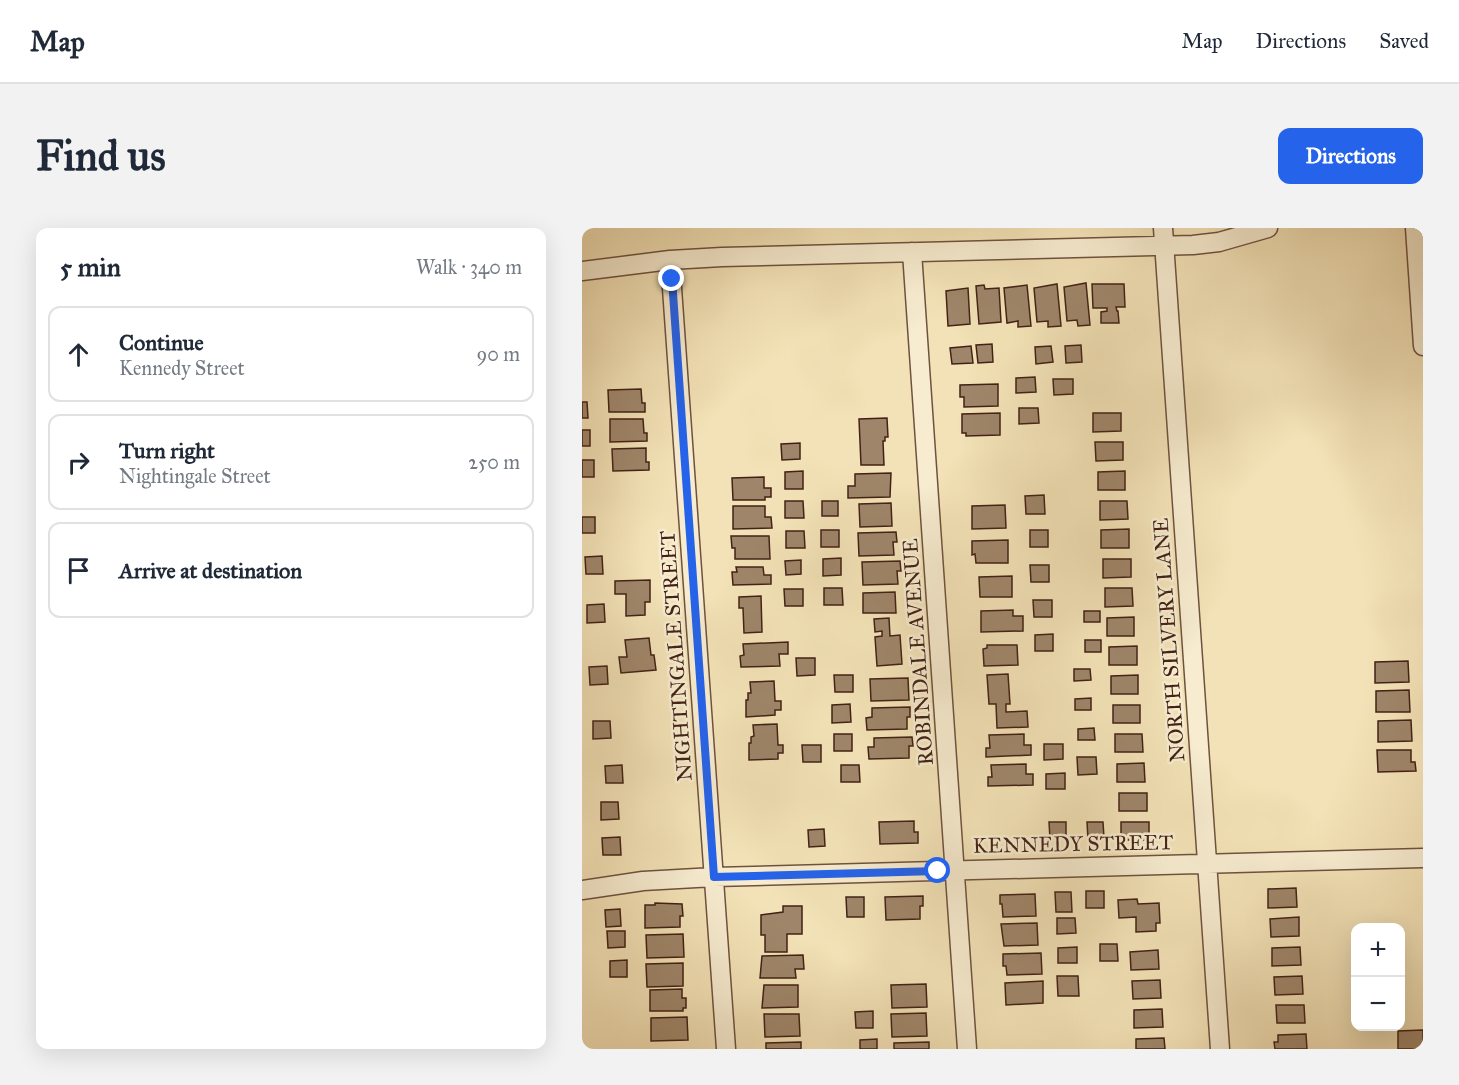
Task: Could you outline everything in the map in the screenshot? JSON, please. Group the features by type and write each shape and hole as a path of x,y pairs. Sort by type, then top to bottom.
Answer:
{"street":[{"path":"582,271 670,260 912,252 1164,237 1219,242 1268,228"},
{"path":"1415,228 1423,346"},
{"name":"NORTH SILVERY LANE","path":"1164,237 1220,1049"},
{"name":"ROBINDALE AVENUE","path":"912,252 968,1049"},
{"name":"NIGHTINGALE STREET","path":"670,260 726,1049"},
{"name":"KENNEDY STREET","path":"582,891 643,881 714,877 1423,858"}],"building":[{"path":"1086,283 1090,325 1078,326 1077,320 1067,321 1064,287"},
{"path":"1057,284 1061,326 1048,327 1048,321 1037,322 1034,288"},
{"path":"1092,284 1124,284 1125,307 1116,307 1119,323 1101,323 1101,312 1107,311 1107,308 1093,308"},
{"path":"984,285 985,289 999,288 1001,322 979,324 976,286"},
{"path":"1027,285 1031,326 1018,327 1018,321 1007,323 1004,288"},
{"path":"968,288 970,324 948,326 946,291"},
{"path":"992,344 993,362 978,363 976,345"},
{"path":"1081,345 1082,362 1066,363 1065,346"},
{"path":"971,346 973,363 952,364 950,348"},
{"path":"1051,346 1053,362 1036,364 1035,347"},
{"path":"1035,377 1036,392 1016,393 1016,378"},
{"path":"1053,379 1073,379 1073,394 1054,395"},
{"path":"998,384 998,406 964,407 964,397 960,397 960,385"},
{"path":"641,389 645,412 609,412 608,390"},
{"path":"582,402 587,402 588,418 582,418"},
{"path":"1019,408 1038,408 1039,423 1019,424"},
{"path":"1000,413 1000,435 966,436 966,433 962,433 962,414"},
{"path":"1093,413 1121,413 1121,431 1093,432"},
{"path":"887,418 888,437 885,437 883,441 884,465 861,465 859,419"},
{"path":"610,419 643,419 647,441 610,442"},
{"path":"582,430 590,430 590,446 582,446"},
{"path":"1095,442 1123,442 1123,460 1096,461"},
{"path":"800,443 800,459 782,460 781,444"},
{"path":"646,448 646,462 649,462 649,470 613,471 612,449"},
{"path":"582,460 594,460 594,477 582,477"},
{"path":"803,471 803,489 785,489 785,472"},
{"path":"1125,471 1125,490 1098,490 1098,472"},
{"path":"891,473 890,497 848,498 848,486 855,486 855,474"},
{"path":"764,477 764,488 771,488 771,497 765,497 765,500 733,500 732,478"},
{"path":"1044,495 1045,514 1026,514 1025,496"},
{"path":"785,501 803,501 804,518 785,518"},
{"path":"822,501 838,501 838,516 822,516"},
{"path":"1100,501 1127,501 1128,519 1100,520"},
{"path":"891,503 892,526 860,527 859,504"},
{"path":"1005,505 1006,528 972,529 972,506"},
{"path":"733,506 765,506 765,517 771,517 772,528 733,529"},
{"path":"582,517 595,517 595,533 582,533"},
{"path":"1129,529 1129,548 1101,548 1101,530"},
{"path":"821,530 839,530 839,547 821,547"},
{"path":"1030,530 1048,530 1048,547 1030,547"},
{"path":"786,531 804,531 805,548 786,548"},
{"path":"896,532 897,542 893,542 894,555 859,556 858,533"},
{"path":"731,536 769,536 770,559 735,559 735,548 732,548"},
{"path":"1008,540 1008,563 976,563 975,554 972,555 972,541"},
{"path":"602,556 603,574 586,574 585,557"},
{"path":"841,558 841,575 823,576 823,559"},
{"path":"1103,559 1131,559 1131,577 1103,578"},
{"path":"801,560 801,574 786,575 785,561"},
{"path":"900,561 901,571 897,571 898,584 863,585 862,562"},
{"path":"1030,565 1049,565 1049,582 1031,582"},
{"path":"736,567 763,567 764,575 771,575 771,584 733,585 732,572 737,572"},
{"path":"1012,576 1012,597 980,597 979,577"},
{"path":"650,580 650,602 645,602 645,615 626,616 626,594 615,594 615,581"},
{"path":"824,588 842,588 843,605 824,605"},
{"path":"1105,588 1132,588 1133,606 1105,607"},
{"path":"784,589 803,589 803,606 785,606"},
{"path":"895,592 896,613 863,613 863,593"},
{"path":"761,596 762,632 744,633 743,608 739,608 739,597"},
{"path":"1033,600 1052,600 1052,617 1034,617"},
{"path":"604,604 605,622 587,623 587,605"},
{"path":"1013,610 1013,616 1023,616 1023,631 981,632 981,611"},
{"path":"1084,611 1100,611 1100,622 1084,622"},
{"path":"1134,617 1134,636 1107,636 1107,618"},
{"path":"889,618 890,636 900,635 902,664 877,666 875,637 882,636 882,631 875,632 874,619"},
{"path":"1053,634 1053,651 1035,651 1035,635"},
{"path":"649,638 656,670 621,673 619,657 627,657 625,640"},
{"path":"1085,640 1101,640 1101,652 1085,652"},
{"path":"788,642 788,654 779,654 780,666 741,667 740,656 744,655 743,644"},
{"path":"987,645 1017,645 1018,665 984,666 983,649 987,648"},
{"path":"1137,646 1137,665 1109,665 1109,647"},
{"path":"796,658 815,658 815,675 797,676"},
{"path":"1408,661 1409,682 1375,683 1375,662"},
{"path":"607,666 608,684 590,685 589,667"},
{"path":"1074,669 1090,669 1091,680 1074,681"},
{"path":"1008,674 1010,704 1006,704 1006,712 1027,711 1028,727 997,728 996,704 989,704 987,675"},
{"path":"834,675 853,675 853,692 835,692"},
{"path":"1138,675 1138,694 1111,694 1111,676"},
{"path":"908,678 909,700 871,701 870,679"},
{"path":"774,681 775,701 781,701 781,710 775,710 775,715 746,717 746,700 748,700 748,693 751,693 750,682"},
{"path":"1409,690 1410,712 1376,712 1376,691"},
{"path":"1091,698 1091,710 1075,710 1075,699"},
{"path":"850,704 851,722 832,723 832,705"},
{"path":"1113,705 1140,705 1140,723 1113,723"},
{"path":"910,707 907,729 867,730 866,718 872,717 872,708"},
{"path":"1411,720 1412,741 1378,742 1378,721"},
{"path":"593,721 610,721 611,738 593,739"},
{"path":"777,724 778,745 783,745 783,753 778,753 778,759 749,760 749,743 751,743 751,737 754,736 753,725"},
{"path":"1094,728 1095,740 1078,740 1078,729"},
{"path":"834,734 852,734 852,751 834,751"},
{"path":"1024,734 1024,745 1031,745 1031,755 986,757 986,748 990,748 989,735"},
{"path":"1115,734 1142,734 1143,752 1115,752"},
{"path":"912,737 913,746 909,746 909,758 869,759 868,747 874,747 874,738"},
{"path":"1044,744 1063,744 1063,759 1044,760"},
{"path":"802,745 821,745 821,762 803,762"},
{"path":"1377,750 1411,750 1411,762 1415,762 1416,771 1378,772"},
{"path":"1077,757 1096,757 1097,774 1078,775"},
{"path":"1144,763 1145,782 1117,782 1117,764"},
{"path":"1026,764 1026,774 1033,774 1033,785 988,786 988,777 992,777 991,765"},
{"path":"622,765 623,783 606,783 605,766"},
{"path":"841,765 859,765 860,782 841,782"},
{"path":"1065,773 1065,789 1046,789 1046,774"},
{"path":"1119,793 1147,793 1147,811 1119,811"},
{"path":"601,802 618,802 619,819 601,820"},
{"path":"914,821 914,832 918,832 918,843 880,844 879,822"},
{"path":"1049,822 1066,822 1066,838 1050,839"},
{"path":"1087,822 1103,822 1104,838 1088,839"},
{"path":"1121,822 1149,822 1149,840 1121,840"},
{"path":"824,829 825,846 809,847 808,830"},
{"path":"620,837 621,855 603,855 602,838"},
{"path":"1296,888 1297,907 1268,908 1268,889"},
{"path":"1086,891 1104,891 1104,908 1086,908"},
{"path":"1055,892 1071,892 1072,912 1056,912"},
{"path":"1035,894 1036,916 1003,917 1000,895"},
{"path":"923,896 920,919 886,920 885,897"},
{"path":"846,897 864,897 864,917 847,917"},
{"path":"1137,899 1138,904 1159,903 1160,923 1156,923 1156,931 1136,932 1136,917 1119,918 1118,900"},
{"path":"655,903 682,904 683,916 680,916 680,927 645,928 645,905 655,905"},
{"path":"783,906 802,906 802,934 787,934 787,952 765,952 765,935 761,935 761,915 783,912"},
{"path":"620,909 621,926 606,927 605,910"},
{"path":"1299,917 1299,936 1271,937 1270,919"},
{"path":"1057,918 1075,918 1076,933 1057,934"},
{"path":"1037,923 1038,945 1004,946 1001,924"},
{"path":"607,931 625,931 625,947 608,948"},
{"path":"683,934 684,957 647,958 646,935"},
{"path":"1100,944 1117,944 1118,961 1100,961"},
{"path":"1077,947 1077,963 1058,963 1058,948"},
{"path":"1300,947 1301,965 1272,966 1272,948"},
{"path":"1158,950 1159,969 1131,970 1130,952"},
{"path":"1041,953 1042,974 1007,975 1006,966 1003,966 1003,954"},
{"path":"803,955 804,969 795,969 796,978 760,978 762,956"},
{"path":"627,960 627,977 610,977 610,961"},
{"path":"683,963 683,986 647,987 646,964"},
{"path":"1057,976 1078,976 1079,996 1058,996"},
{"path":"1302,976 1303,994 1275,995 1274,977"},
{"path":"1160,980 1161,998 1133,999 1132,981"},
{"path":"1043,981 1043,1003 1006,1005 1005,983"},
{"path":"926,984 927,1007 892,1008 891,985"},
{"path":"764,985 798,985 798,1007 762,1008"},
{"path":"682,989 682,998 686,998 686,1008 683,1008 683,1011 650,1011 650,990"},
{"path":"1276,1005 1304,1005 1305,1023 1277,1023"},
{"path":"1162,1009 1163,1027 1134,1028 1134,1010"},
{"path":"873,1011 873,1028 856,1028 855,1012"},
{"path":"926,1013 927,1036 892,1037 891,1014"},
{"path":"764,1014 799,1014 800,1036 765,1037"},
{"path":"687,1017 688,1040 651,1041 651,1018"},
{"path":"1423,1030 1423,1049 1398,1049 1398,1031"},
{"path":"1306,1034 1307,1049 1275,1049 1274,1042 1278,1042 1278,1035"},
{"path":"1164,1038 1165,1049 1136,1049 1136,1039"},
{"path":"877,1039 877,1049 860,1049 860,1040"},
{"path":"801,1042 801,1049 766,1049 766,1043"},
{"path":"929,1042 929,1049 894,1049 894,1043"}],"route":[{"path":"672,279 714,877 938,871"}]}
